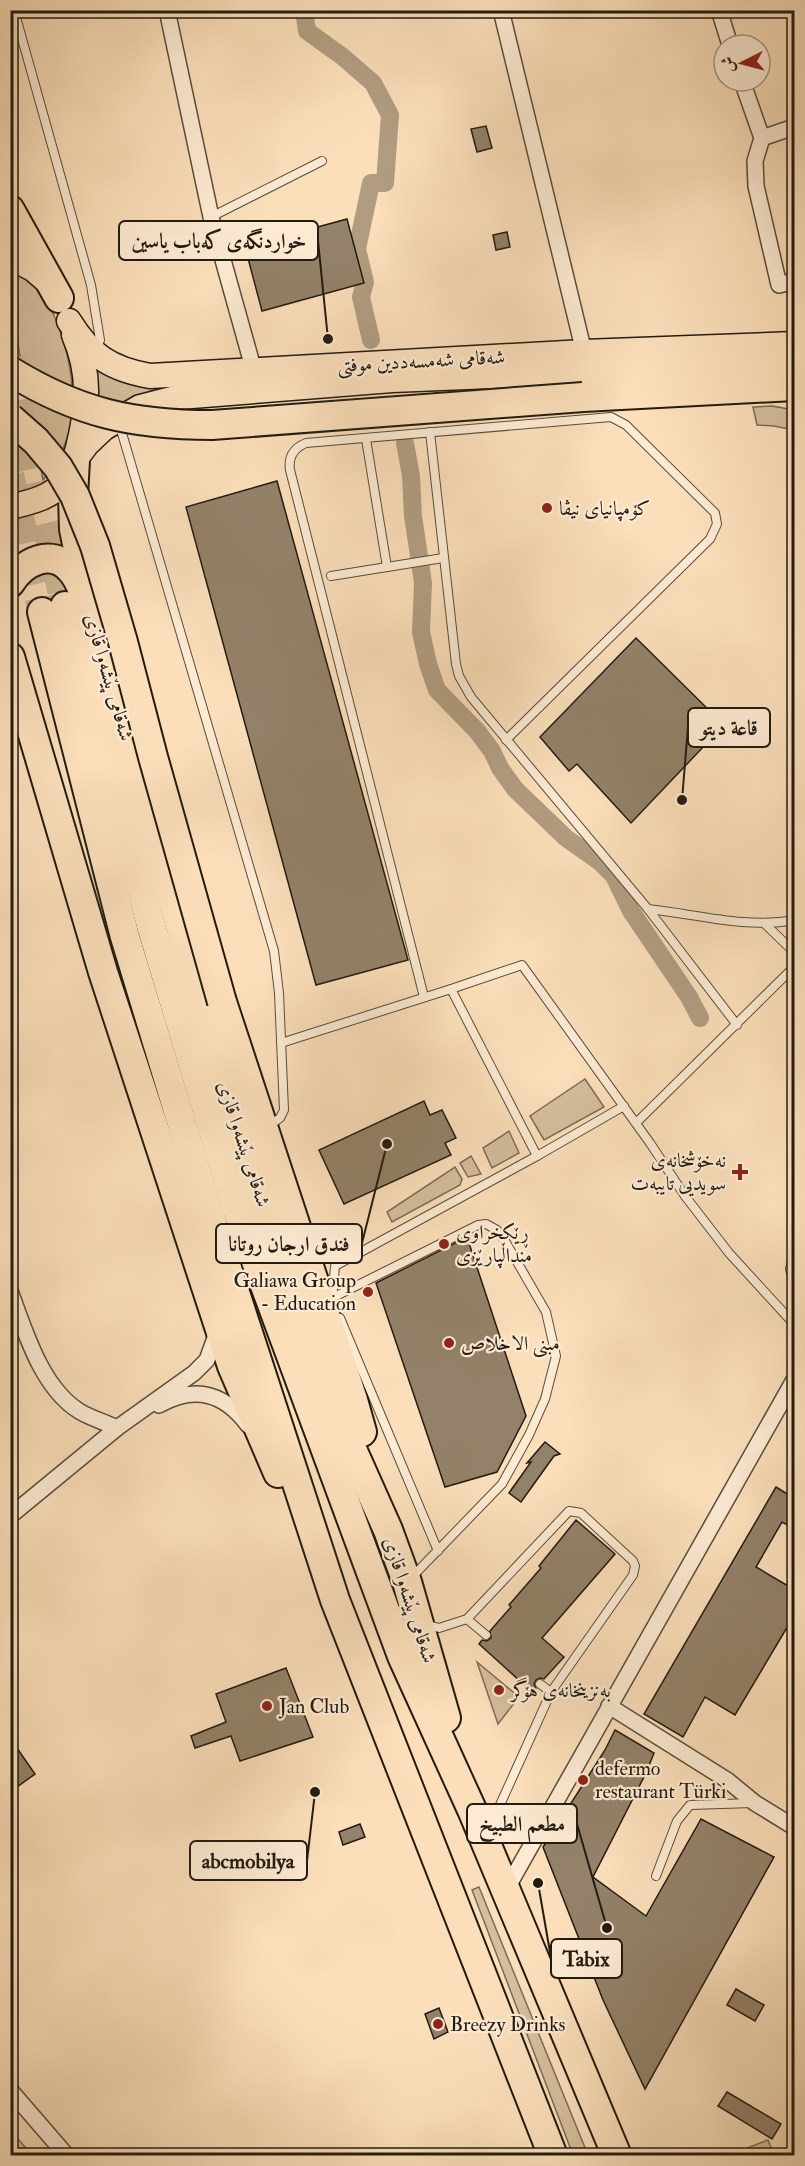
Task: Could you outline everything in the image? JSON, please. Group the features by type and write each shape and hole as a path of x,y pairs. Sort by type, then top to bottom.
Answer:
{"highway":[{"name":"شەقامی پێشەوا قازی","path":"10,210 64,310"},
{"path":"10,371 55,396 87,409 133,420 176,425 224,424 583,397 795,386"},
{"path":"10,418 36,441 58,467 75,496 92,538 222,1002 263,1129 329,1309 388,1530"},
{"name":"شەقامی پێشەوا قازی","path":"75,460 74,529 65,607 125,937 213,1227 335,1600"},
{"path":"10,583 16,573 26,565 42,559 60,562 71,568 65,607"},
{"name":"شەقامی پێشەوا قازی","path":"65,607 243,1148 339,1420 388,1530 407,1582 473,1812"},
{"name":"شەقامی پێشەوا قازی","path":"65,607 149,917 236,1207 402,1656 473,1812 617,2156"},
{"name":"شەقامی پێشەوا قازی","path":"10,632 13,669 103,972 232,1366 266,1449 335,1600 553,2156"}],"main road":[{"name":"شەقامی پێشەوا قازی","path":"10,257 33,269 48,282 64,310 79,346 87,392 86,417 69,477 42,499 10,507"},
{"name":"شەقامی شەمسەددین موفتی","path":"64,310 83,344 128,372 150,376 584,352 795,344"},
{"name":"شەقامی شەمسەددین موفتی","path":"75,460 87,444 104,428 140,407 190,396 392,380 795,364"}],"street":[{"path":"167,10 211,217 254,371"},
{"path":"501,10 584,352"},
{"path":"719,10 726,33"},
{"path":"746,93 762,138 754,160 756,186 776,274 779,285 795,281"},
{"path":"762,138 795,127"},
{"path":"10,1291 33,1353 54,1387 78,1410 117,1428"},
{"path":"10,1516 117,1428 194,1373 207,1360 215,1338 214,1312"},
{"path":"506,1890 795,1380"},
{"path":"117,1428 166,1401 188,1395 203,1395 227,1402 241,1415 266,1449"},
{"path":"609,1706 727,1780 755,1803 794,1825"},
{"path":"10,2090 67,2156"}],"lane":[{"path":"14,10 91,285 100,340 95,352"},
{"path":"211,217 322,161"},
{"path":"423,997 289,464 292,453 306,443 600,417 617,419 627,425 708,504 717,518 716,530 710,539 506,740"},
{"path":"118,420 274,951 278,979 284,1110 280,1118 263,1129"},
{"path":"430,432 459,676 471,697 648,909 737,1024"},
{"path":"366,439 387,567"},
{"path":"331,576 444,558"},
{"path":"648,909 764,923 795,920"},
{"path":"764,923 795,952"},
{"path":"281,1043 522,965 636,1123 685,1196 729,1252 795,1324"},
{"path":"636,1123 795,967"},
{"path":"451,989 537,1156"},
{"path":"438,1551 329,1309 335,1266 624,1106"},
{"path":"329,1309 478,1225 486,1224 496,1230 505,1241 546,1312 556,1356 545,1399 529,1435 502,1484 407,1582"},
{"path":"795,1254 790,1269 795,1282"},
{"path":"418,1619 427,1625 439,1628 467,1619 565,1513 574,1511 581,1514 631,1558 634,1570 551,1692 495,1816 491,1838 493,1860"},
{"path":"467,1619 486,1635"},
{"path":"540,1684 551,1692"},
{"path":"656,1876 677,1821 690,1805 755,1803"}],"shaded area":[{"path":"10,268 27,276 39,290 58,326 70,368 72,409 70,427 60,455 43,480 11,307"},
{"path":"95,365 166,386 129,402 97,426"},
{"path":"772,406 794,410 794,430 757,425 753,407"},
{"path":"585,1079 604,1107 544,1140 530,1116"},
{"path":"509,1131 519,1153 492,1168 483,1148"},
{"path":"471,1156 481,1174 468,1177 460,1163"},
{"path":"455,1167 462,1179 460,1185 392,1222 387,1212"},
{"path":"477,1662 519,1697 498,1724"},
{"path":"479,1887 588,2155 573,2155 472,1890"},
{"path":"11,2131 32,2155 11,2155"},
{"path":"768,2140 774,2155 729,2155"}],"building":[{"path":"486,126 492,148 477,152 471,129"},
{"path":"347,219 364,283 262,311 245,247"},
{"path":"507,232 510,247 496,250 493,235"},
{"path":"277,481 408,960 316,985 186,507"},
{"path":"636,638 724,725 631,823 577,764 569,771 540,737"},
{"path":"424,1101 430,1115 442,1110 456,1138 445,1143 451,1155 344,1204 319,1150"},
{"name":"مبنى الاخلاص","path":"467,1237 526,1416 497,1472 445,1487 376,1283"},
{"path":"545,1442 560,1454 554,1456 521,1502 509,1493 531,1462 527,1463"},
{"path":"776,1487 795,1499 795,1529 782,1522 756,1567 795,1590 795,1614 735,1715 705,1697 683,1737 644,1714"},
{"path":"576,1520 615,1554 542,1638 564,1657 544,1679 536,1680 534,1684 536,1688 532,1692 479,1644 482,1640 487,1641 491,1638 490,1631 511,1607 509,1605 541,1568 539,1566"},
{"path":"286,1668 313,1737 240,1761 231,1736 195,1748 191,1736 226,1722 216,1694"},
{"path":"615,1730 654,1753 593,1877 646,1916 701,1819 774,1857 645,2089 603,2000 543,1847 605,1750"},
{"path":"10,1738 35,1774 10,1792"},
{"path":"360,1824 365,1837 343,1845 339,1832"},
{"path":"736,1989 764,2005 755,2021 727,2005"},
{"path":"439,2008 448,2032 434,2039 425,2014"},
{"path":"727,2092 781,2124 772,2139 718,2106"}],"waterway":[{"path":"304,10 307,31 343,57 373,83 390,115 385,183 371,183 357,249 365,282 361,297 371,340"},
{"path":"405,443 423,583 421,632 437,690 477,731 515,789 566,838 600,862 614,876 631,911 689,997 700,1018"}],"tunnel":[{"path":"10,359 29,454 65,606"},
{"path":"10,475 42,612"}],"place":[{"name":"خواردنگەی کەباب یاسین","path":"328,339"},
{"name":"کۆمپانیای نیڤا","path":"547,508"},
{"name":"قاعة ديتو","path":"682,800"},
{"name":"فندق ارجان روتانا","path":"387,1144"},
{"name":"نەخۆشخانەی سویدیی تایبەت","path":"740,1172"},
{"name":"ڕێکخراوی منداڵپارێزی","path":"444,1244"},
{"name":"Galiawa Group - Education","path":"368,1292"},
{"name":"مبنى الاخلاص","path":"449,1343"},
{"name":"بەنزینخانەی هۆگر","path":"499,1690"},
{"name":"Jan Club","path":"267,1706"},
{"name":"defermo restaurant Türki","path":"583,1780"},
{"name":"abcmobilya","path":"315,1792"},
{"name":"Tabix","path":"538,1883"},
{"name":"مطعم الطبيخ","path":"607,1928"},
{"name":"Breezy Drinks","path":"438,2024"}]}
